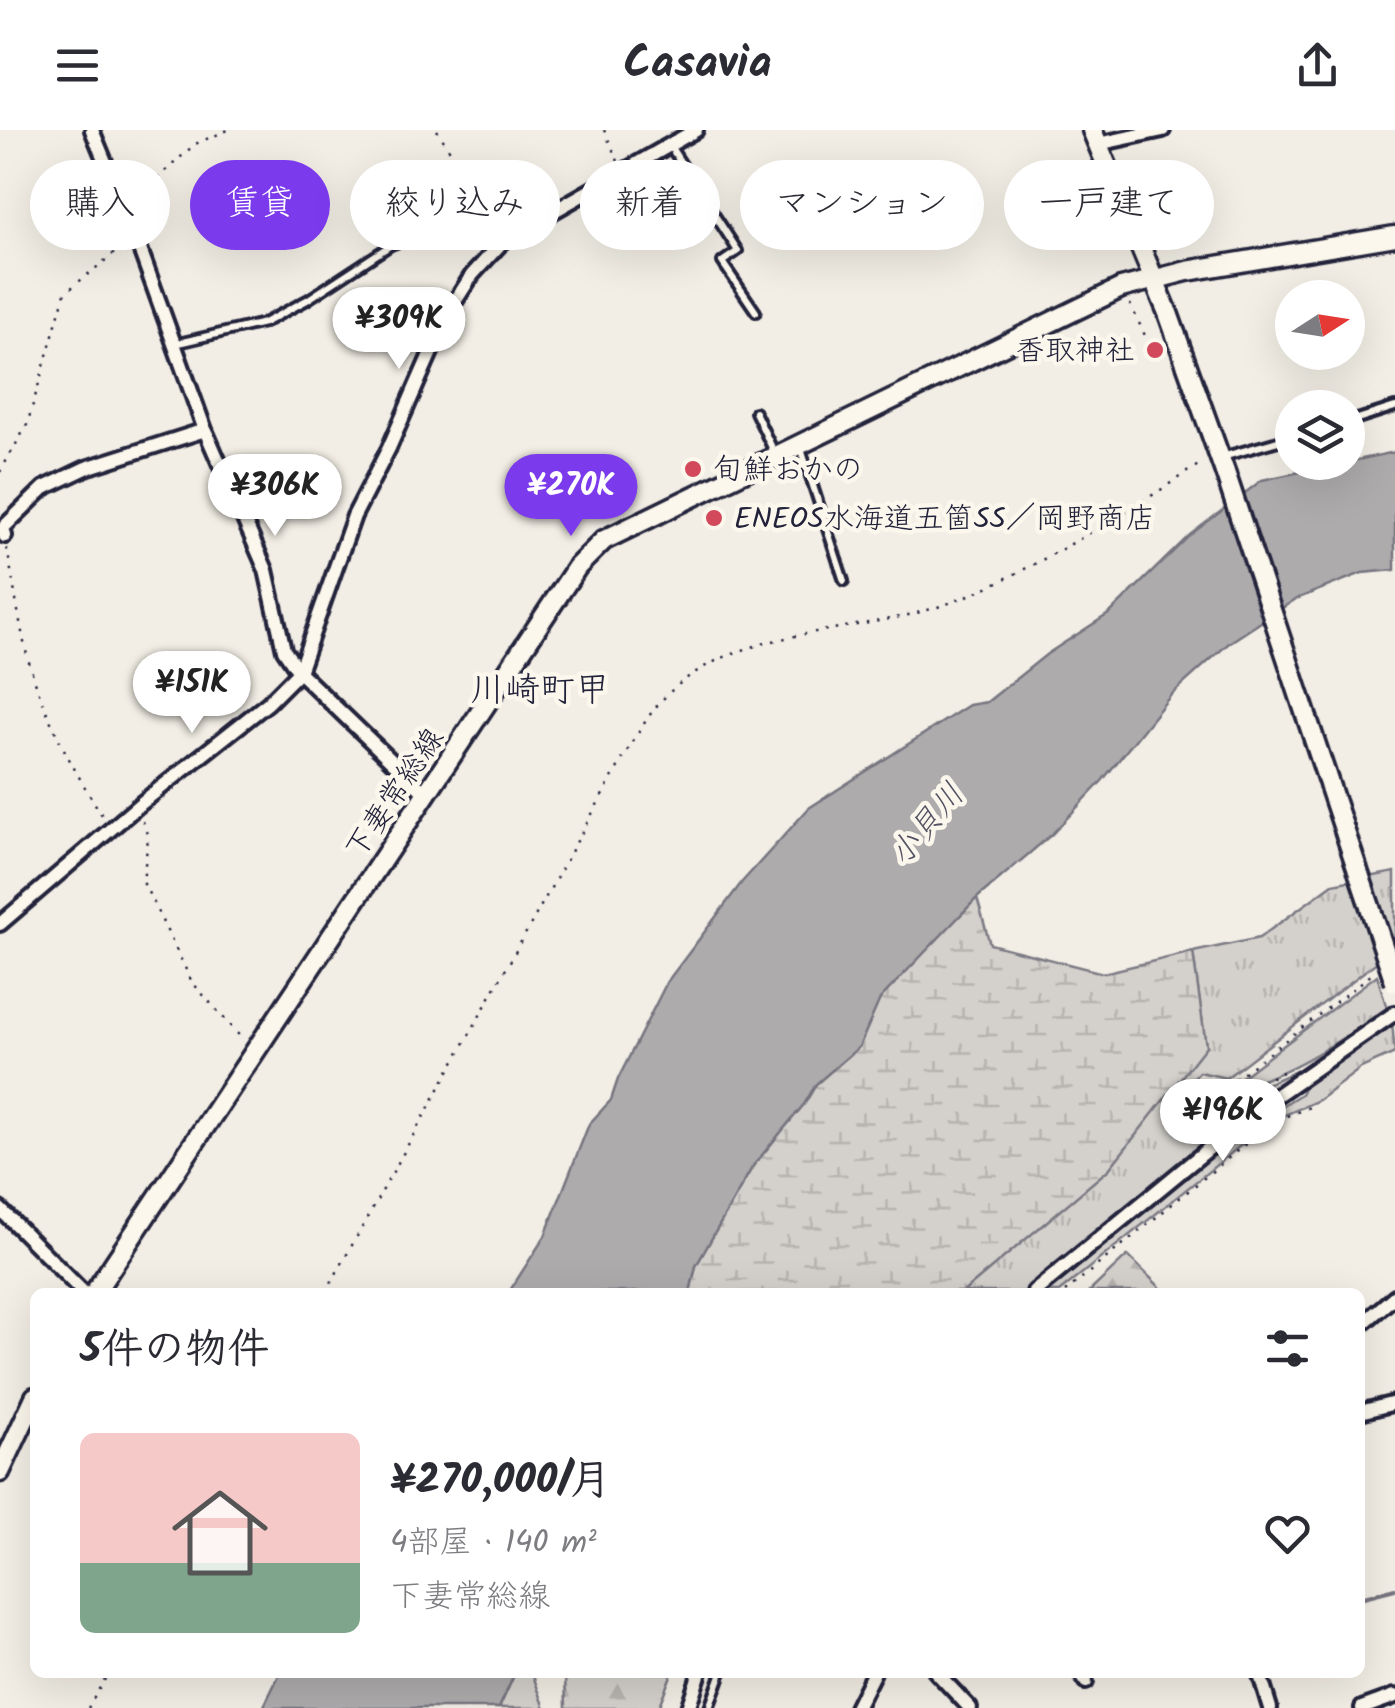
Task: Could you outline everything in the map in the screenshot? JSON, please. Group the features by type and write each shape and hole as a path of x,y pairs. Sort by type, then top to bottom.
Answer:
{"main road":[{"path":"1095,137 1154,278 1223,464 1395,982"},
{"name":"下妻常総線","path":"98,1288 577,567 604,540 1122,288 1154,278 1395,236"},
{"path":"0,1472 30,1408"}],"street":[{"path":"92,130 105,160"},
{"path":"643,160 696,130"},
{"path":"1095,137 1163,130"},
{"path":"141,250 205,430 266,570 284,650 299,672 426,794"},
{"path":"0,924 139,805 268,703 299,672 354,516 389,448 449,311 472,275 495,250"},
{"path":"5,536 3,528 44,488 86,468 205,430"},
{"path":"1039,1288 1257,1110 1395,1013"},
{"path":"0,1208 80,1288"},
{"path":"1365,1322 1395,1296"},
{"path":"1365,1411 1395,1402"},
{"path":"688,1708 698,1678"},
{"path":"856,1708 871,1678"},
{"path":"942,1678 970,1708"},
{"path":"1261,1678 1270,1708"},
{"path":"1362,1708 1395,1696"}],"lane":[{"path":"669,145 738,251 722,262 756,312"},
{"path":"174,344 264,323 383,250"},
{"path":"1365,417 1395,407"},
{"path":"755,412 776,456"},
{"path":"1223,464 1275,444"},
{"path":"800,445 844,581"},
{"path":"710,1708 720,1678"}],"path":[{"path":"170,168 195,144 228,130"},
{"path":"437,130 456,160"},
{"path":"604,130 617,160"},
{"path":"0,472 27,425 66,293 118,250"},
{"path":"1122,288 1151,348"},
{"path":"328,1288 655,708 703,670 736,654 773,642 926,612 984,589 1040,561 1183,474 1223,464"},
{"path":"5,536 26,648 40,693 56,734 111,829"},
{"path":"139,805 148,838 143,882 192,982 255,1052"},
{"path":"1291,1069 1229,1096 1223,1088 1380,968"},
{"path":"1070,1288 1259,1132 1310,1108"},
{"path":"88,1708 106,1678"}],"green space":[{"path":"1395,872 1395,948 1226,1078 1199,1072 1170,1105 1177,1125 1185,1134 1228,1100 1308,1066 1033,1288 968,1288 1109,1169 1206,1046 1193,952 1259,938 1333,884"},
{"path":"977,898 990,944 1103,973 1193,952 1206,1046 1109,1169 968,1288 691,1288 696,1266 753,1166 816,1084 859,1047 879,999"},
{"path":"1377,975 1387,1009 1289,1068 1268,1078 1227,1088"},
{"path":"1392,1023 1395,1053 1361,1068 1319,1100 1271,1121 1064,1288 1047,1288 1265,1112 1301,1094 1309,1077"},
{"path":"1127,1256 1161,1288 1093,1288"},
{"path":"513,1678 534,1678 545,1708 499,1708"},
{"path":"565,1678 670,1678 658,1708 566,1708"}],"water":[{"name":"小貝川","path":"1395,452 1395,570 1362,573 1296,599 1229,643 1171,695 1102,781 1052,834 977,898 880,999 859,1047 816,1084 753,1166 696,1266 691,1288 512,1288 545,1236 589,1124 611,1100 667,982 742,882 809,808 969,705 987,702 1047,654 1110,613 1190,535 1262,480 1365,480 1365,458"},
{"path":"277,1678 513,1678 499,1708 263,1708"}],"waterway":[{"path":"1365,1597 1395,1589"}],"place":[{"name":"香取神社","path":"1155,350"},
{"name":"旬鮮おかの","path":"693,469"},
{"name":"ENEOS水海道五箇SS／岡野商店","path":"714,518"}],"district":[{"name":"川崎町甲","path":"540,689"}]}
